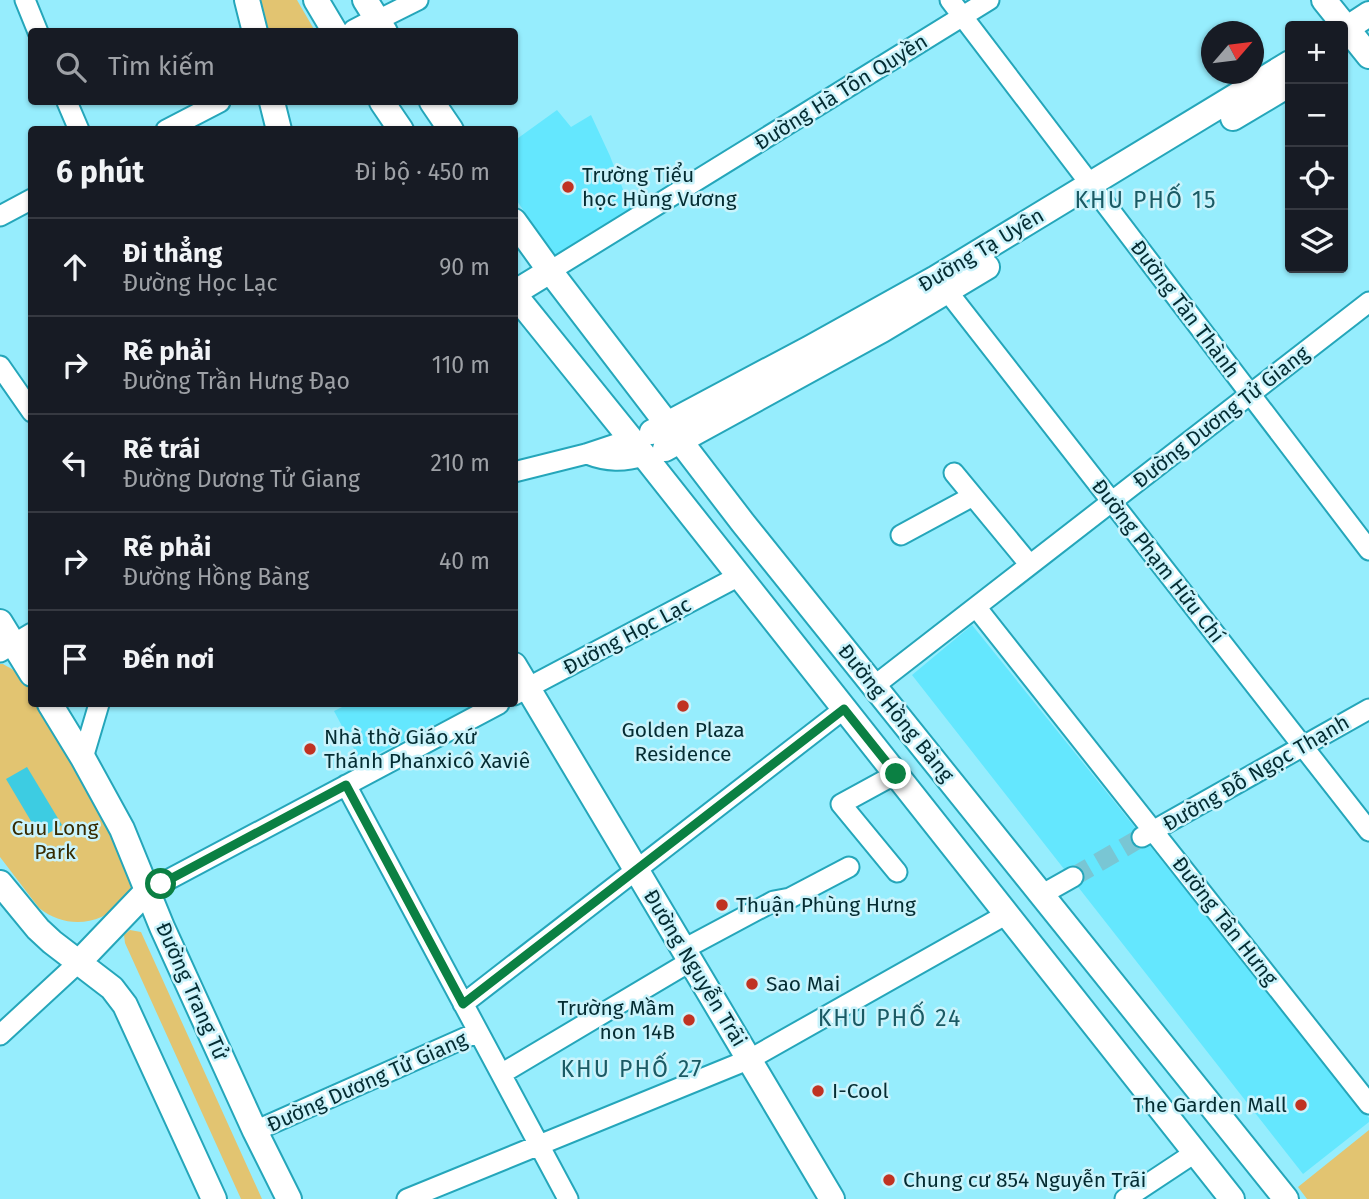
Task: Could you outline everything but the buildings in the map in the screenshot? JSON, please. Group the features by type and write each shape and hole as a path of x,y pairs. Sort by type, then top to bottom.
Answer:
{"main road":[{"path":"247,0 254,28"},
{"path":"316,0 333,28"},
{"path":"1324,0 1355,41 1369,14"},
{"path":"361,28 376,17"},
{"name":"Đường Tạ Uyên","path":"638,447 673,433 810,348 942,285 1095,191 1285,67"},
{"name":"Đường Tạ Uyên","path":"1095,191 1285,87"},
{"path":"273,105 278,126"},
{"path":"384,105 398,126"},
{"path":"434,105 448,126"},
{"name":"Đường Hồng Bàng","path":"518,227 771,559 1286,1199"},
{"path":"518,291 550,271"},
{"name":"Đường Hồng Bàng","path":"518,299 1232,1199"},
{"path":"739,576 771,559"},
{"path":"0,622 28,667"},
{"path":"844,709 874,686"},
{"name":"Đường Nguyễn Trãi","path":"521,692 636,871 832,1199"},
{"name":"Đường Trang Tử","path":"52,707 122,829 147,891 255,1131 289,1199"},
{"path":"0,883 37,929 112,988 125,1005 214,1199"},
{"path":"79,962 147,891"},
{"path":"1007,914 1041,895"},
{"path":"1196,1152 1231,1130"}],"street":[{"path":"25,0 36,28"},
{"path":"376,17 418,0"},
{"name":"Đường Tân Thành","path":"950,0 1369,550"},
{"name":"Đường Hà Tôn Quyền","path":"550,271 989,0"},
{"path":"68,105 77,126"},
{"path":"174,126 214,105"},
{"path":"0,216 28,202"},
{"name":"Đường Phạm Hữu Chí","path":"942,285 1369,831"},
{"name":"Đường Dương Tử Giang","path":"874,686 1369,302"},
{"path":"0,366 28,406"},
{"path":"518,471 586,454 638,447"},
{"path":"954,473 1030,565"},
{"path":"901,535 973,496"},
{"name":"Đường Học Lạc","path":"521,692 739,576"},
{"name":"Đường Tân Hưng","path":"976,607 1148,834 1369,1104"},
{"path":"83,758 98,707"},
{"path":"147,891 493,707"},
{"name":"Đường Dương Tử Giang","path":"463,1004 844,709"},
{"name":"Đường Đỗ Ngọc Thạnh","path":"1148,834 1369,709"},
{"path":"896,774 841,804 897,872"},
{"path":"346,785 568,1199"},
{"path":"501,1074 774,901 790,898 849,867"},
{"path":"1041,895 1073,877"},
{"path":"407,1199 750,1059 1007,914"},
{"path":"0,1035 79,962"},
{"name":"Đường Dương Tử Giang","path":"255,1131 478,1032"},
{"path":"1125,1199 1196,1152"}],"shaded area":[{"name":"Trường Tiểu học Hùng Vương","path":"557,110 571,127 591,115 631,210 558,261 518,202 518,138"},
{"name":"The Garden Mall","path":"972,625 1369,1118 1369,1122 1303,1174 912,675"},
{"path":"342,707 470,707 361,762 334,711"},
{"path":"27,767 62,825 41,838 6,779"}],"green space":[{"path":"259,0 297,0 313,28 266,28"},
{"name":"Cuu Long Park","path":"0,664 3,664 28,683 28,707 42,707 124,856 131,879 130,893 113,910 93,920 71,922 60,919 39,908 0,857"},
{"path":"130,930 141,932 262,1199 241,1199 125,943 124,935"},
{"path":"1369,1130 1369,1199 1307,1199 1298,1187"}],"tunnel":[{"path":"1073,877 1142,837"}],"place":[{"name":"Trường Tiểu học Hùng Vương","path":"568,187"},
{"name":"Golden Plaza Residence","path":"683,706"},
{"name":"Nhà thờ Giáo xứ Thánh Phanxicô Xaviê","path":"310,749"},
{"name":"Thuận Phùng Hưng","path":"722,905"},
{"name":"Sao Mai","path":"752,984"},
{"name":"Trường Mầm non 14B","path":"689,1020"},
{"name":"I-Cool","path":"818,1091"},
{"name":"The Garden Mall","path":"1301,1105"},
{"name":"Chung cư 854 Nguyễn Trãi","path":"889,1180"}],"district":[{"name":"KHU PHỐ 15","path":"1146,200"},
{"name":"KHU PHỐ 24","path":"890,1018"},
{"name":"KHU PHỐ 27","path":"632,1069"}],"route":[{"path":"161,884 346,785 463,1004 844,709 896,774"}]}
